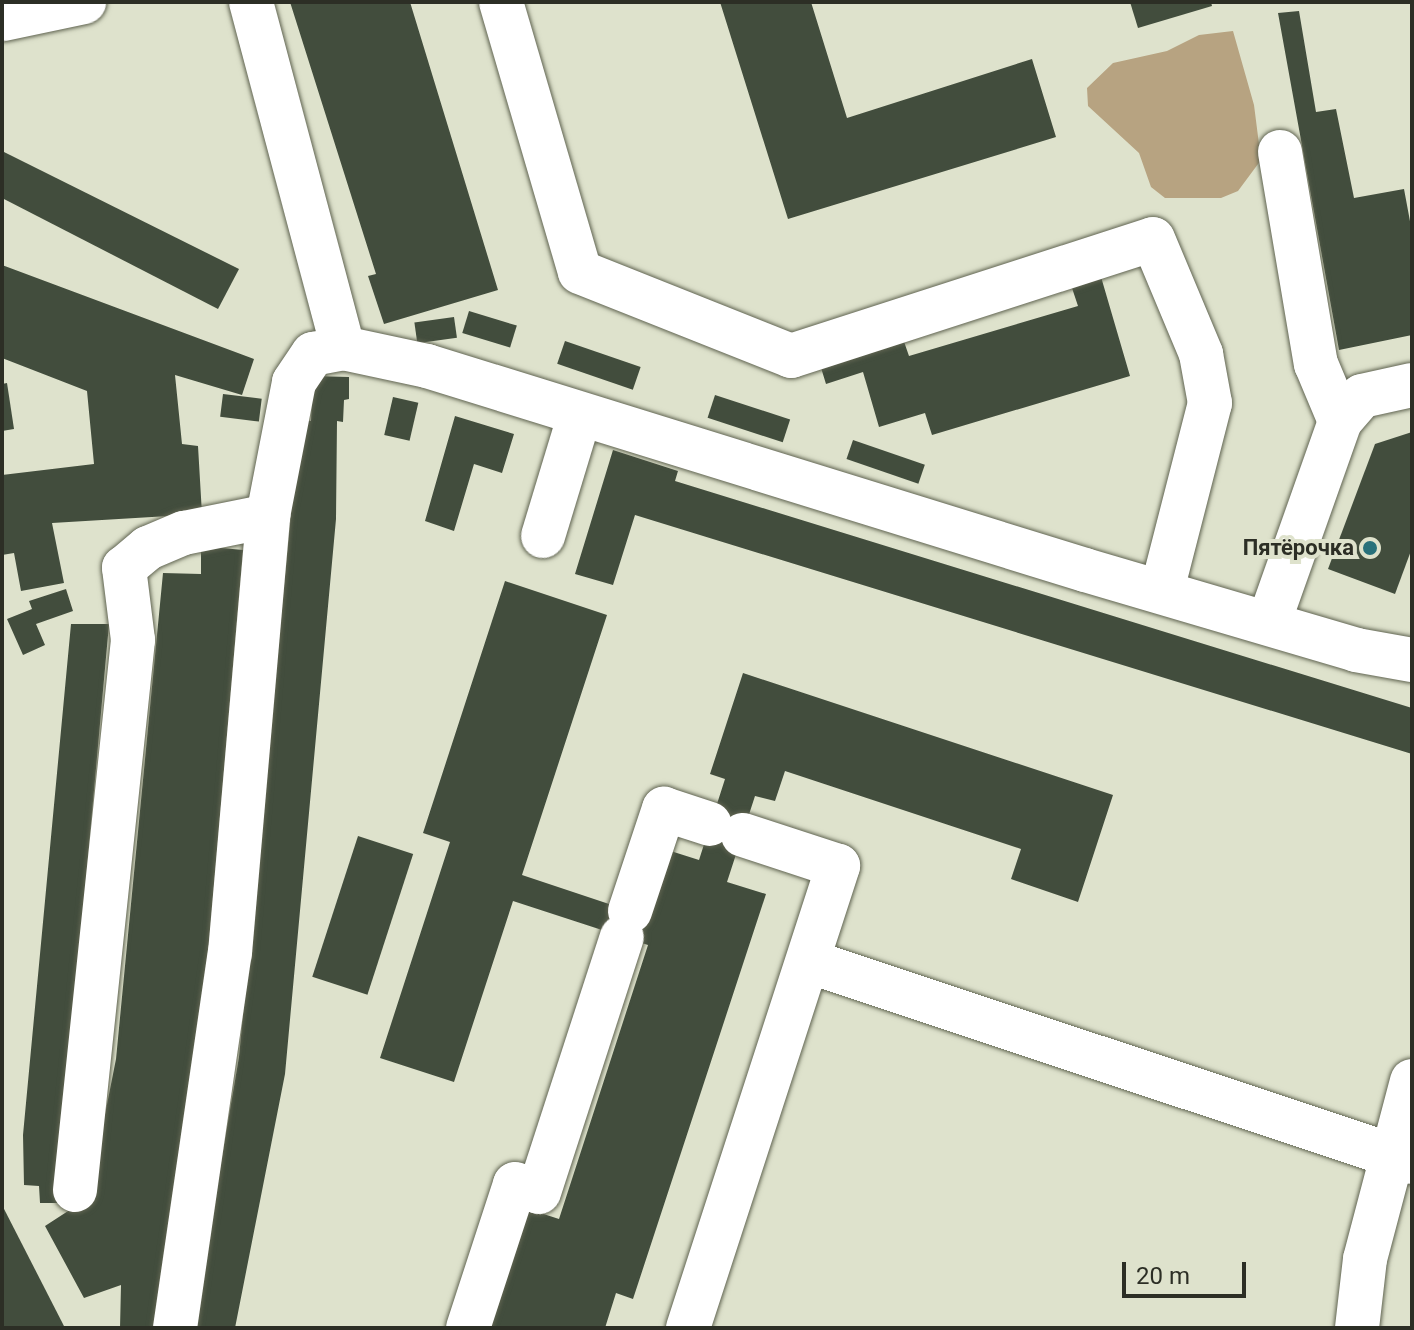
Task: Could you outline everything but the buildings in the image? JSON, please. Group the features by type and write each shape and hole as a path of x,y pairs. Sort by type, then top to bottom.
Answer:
{"street":[{"path":"3,19 84,2"},
{"path":"251,2 343,348"},
{"path":"501,2 580,272 791,356 1153,239 1201,354 1210,403 1162,590"},
{"path":"1280,152 1316,364 1340,421"},
{"path":"175,1328 230,953 268,516 294,382 313,354 343,348 427,366 1356,650 1412,660"},
{"path":"1269,622 1340,421 1362,396 1412,385"},
{"path":"543,536 580,414"},
{"path":"75,1190 133,640 124,568 148,548 184,533 268,516"},
{"path":"468,1328 515,1184 539,1192 664,809 838,866 688,1328"},
{"path":"808,961 1401,1159"},
{"path":"1357,1328 1365,1259 1401,1159 1412,1081"}],"shaded area":[{"path":"1233,31 1254,105 1261,160 1238,191 1221,198 1165,198 1151,187 1139,153 1088,106 1087,88 1113,63 1167,51 1199,35"}],"place":[{"name":"Пятёрочка","path":"1370,548"}]}
